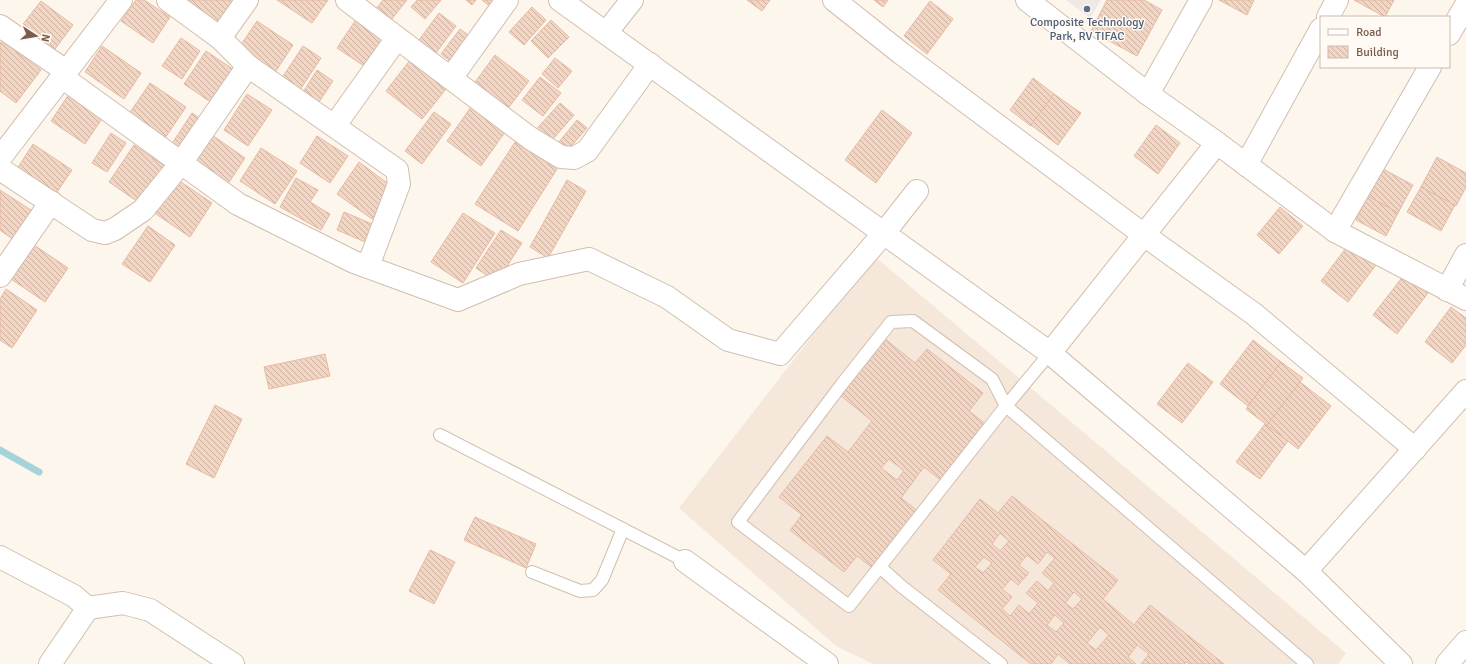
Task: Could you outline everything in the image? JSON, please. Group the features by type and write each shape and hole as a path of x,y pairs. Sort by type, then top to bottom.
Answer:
{"street":[{"path":"0,158 120,0"},
{"path":"168,0 220,38 248,66 335,125 397,170 399,184 368,266"},
{"path":"220,38 247,0"},
{"path":"347,0 530,138 561,157 574,158 587,151 650,64"},
{"path":"451,78 507,0"},
{"path":"560,0 1050,353 1306,571 1401,664"},
{"path":"606,33 632,0"},
{"path":"834,0 909,59 1144,235 1254,314 1415,449"},
{"path":"1028,0 1047,7 1148,94 1217,143 1335,231 1457,295 1466,255"},
{"path":"1148,94 1201,0"},
{"path":"1329,16 1337,0"},
{"path":"1450,32 1466,5"},
{"path":"0,26 181,163 238,204 354,262 458,300 518,274 589,258 667,297 728,340 780,354 884,233 917,191"},
{"path":"1246,165 1320,31"},
{"path":"335,125 397,38"},
{"path":"0,169 92,230 105,233 115,229 143,210 181,163 248,66"},
{"path":"1335,231 1429,68"},
{"path":"1050,353 1217,143"},
{"path":"0,276 51,202"},
{"path":"1306,571 1466,391"},
{"path":"0,557 74,596 88,608"},
{"path":"685,561 827,664"},
{"path":"50,664 88,608 123,603 150,610 233,664"},
{"path":"1448,664 1466,642"}],"lane":[{"path":"1050,353 1006,406 849,606 738,522 842,384 891,322 913,321 992,379 1006,406 1307,664"},
{"path":"440,435 685,561"},
{"path":"532,572 580,591 593,590 602,580 623,529"},
{"path":"880,567 901,586 1002,664"}],"shaded area":[{"name":"Composite Technology Park, RV TIFAC","path":"1066,0 1101,0 1090,18"},
{"path":"874,256 1346,653 1338,664 873,664 836,646 679,508"}],"building":[{"path":"136,0 144,0 170,17 153,43 121,21"},
{"path":"187,0 236,0 215,31 182,8"},
{"path":"277,0 328,0 312,23"},
{"path":"383,0 407,0 391,20 376,9"},
{"path":"417,0 441,0 425,19 411,7"},
{"path":"466,0 476,0 472,5"},
{"path":"482,0 501,0 494,10"},
{"path":"747,0 770,0 762,11"},
{"path":"874,0 888,0 883,7"},
{"path":"1107,0 1144,0 1162,10 1137,56 1091,31"},
{"path":"1219,0 1254,0 1247,15"},
{"path":"1354,0 1394,0 1386,16"},
{"path":"41,1 73,25 52,53 20,28"},
{"path":"930,1 953,19 927,54 904,36"},
{"path":"532,7 546,20 524,45 509,32"},
{"path":"439,13 456,26 433,57 416,44"},
{"path":"357,18 390,40 370,70 337,48"},
{"path":"551,20 569,37 548,58 531,41"},
{"path":"257,21 293,45 272,77 236,52"},
{"path":"460,29 472,38 453,63 441,54"},
{"path":"181,38 200,51 182,79 162,66"},
{"path":"2,41 41,70 16,103 0,91 0,44"},
{"path":"102,46 141,73 124,99 85,72"},
{"path":"303,46 321,58 296,96 278,84"},
{"path":"206,51 240,74 218,107 184,84"},
{"path":"495,55 529,81 506,111 473,85"},
{"path":"555,58 572,71 558,88 542,74"},
{"path":"410,60 446,89 422,119 386,91"},
{"path":"317,70 333,81 315,108 300,97"},
{"path":"540,77 561,93 543,116 522,100"},
{"path":"1033,78 1054,94 1031,126 1010,110"},
{"path":"150,83 186,107 165,138 129,114"},
{"path":"69,94 103,117 85,144 51,121"},
{"path":"247,94 272,110 248,146 224,130"},
{"path":"1054,94 1081,113 1058,145 1031,125"},
{"path":"560,103 574,115 547,146 533,133"},
{"path":"471,107 505,132 481,166 447,141"},
{"path":"882,110 912,133 876,183 845,160"},
{"path":"434,112 451,124 422,164 405,151"},
{"path":"192,113 206,122 184,155 171,145"},
{"path":"577,120 587,128 563,156 554,148"},
{"path":"1156,125 1180,143 1158,174 1134,156"},
{"path":"111,133 126,143 107,172 92,163"},
{"path":"212,135 245,158 224,190 190,167"},
{"path":"317,136 348,156 330,183 300,163"},
{"path":"515,142 557,169 518,231 475,204"},
{"path":"33,144 72,170 53,198 15,172"},
{"path":"134,145 169,169 144,206 109,182"},
{"path":"261,148 297,171 275,204 240,181"},
{"path":"1437,157 1466,173 1466,187 1456,206 1421,187"},
{"path":"359,162 394,188 372,219 337,194"},
{"path":"1383,169 1413,185 1398,213 1368,196"},
{"path":"175,178 212,203 190,237 153,212"},
{"path":"296,178 318,190 310,202 330,214 321,230 280,207"},
{"path":"567,180 586,191 548,258 530,247"},
{"path":"1421,187 1455,205 1441,231 1407,212"},
{"path":"0,190 37,214 18,243 0,230"},
{"path":"1368,196 1398,213 1386,236 1356,220"},
{"path":"1280,207 1303,226 1279,254 1257,235"},
{"path":"344,212 377,226 370,244 337,230"},
{"path":"463,213 495,233 463,283 431,262"},
{"path":"148,226 175,245 150,282 122,264"},
{"path":"501,230 522,243 497,282 476,268"},
{"path":"1349,244 1376,265 1348,302 1321,281"},
{"path":"34,245 68,268 45,302 11,279"},
{"path":"1404,275 1428,293 1397,334 1373,315"},
{"path":"6,289 37,310 12,348 0,340 0,299"},
{"path":"1451,307 1466,318 1466,345 1452,363 1425,342"},
{"path":"884,338 915,363 927,349 983,393 969,411 987,425 943,482 924,467 901,498 919,512 874,569 857,556 844,572 790,530 802,515 779,497 827,436 848,452 872,421 840,395","holes":["889,459 904,471 897,480 881,468"]},
{"path":"1253,340 1281,362 1248,406 1220,384"},
{"path":"325,354 330,376 269,389 264,367"},
{"path":"1281,362 1303,378 1267,425 1246,409"},
{"path":"1188,363 1213,382 1182,423 1157,404"},
{"path":"1300,382 1331,406 1298,449 1267,425"},
{"path":"215,405 242,419 214,478 186,464"},
{"path":"1265,424 1288,441 1260,479 1236,462"},
{"path":"1012,496 1118,580 1103,599 1134,625 1150,605 1224,664 1189,664 1186,662 1184,664 1141,664 1149,654 1137,645 1128,657 1136,664 1070,664 1058,654 1051,664 1031,664 938,590 951,574 933,560 980,499 998,513","holes":["1000,533 1009,541 1000,551 992,544","1047,552 1055,558 1042,573 1054,583 1048,591 1037,581 1026,593 1038,603 1029,614 1019,605 1010,616 1002,609 1012,597 1002,589 1011,579 1018,585 1029,573 1019,565 1027,555 1038,564","984,557 992,563 983,573 975,567","1074,592 1082,599 1073,609 1065,603","1055,615 1064,623 1056,632 1047,625","1100,627 1109,635 1096,650 1087,643"]},
{"path":"475,517 536,544 526,568 464,540"},
{"path":"430,550 455,562 434,604 409,591"}],"waterway":[{"path":"0,450 39,472"}],"place":[{"name":"Composite Technology Park, RV TIFAC","path":"1087,9"}]}
